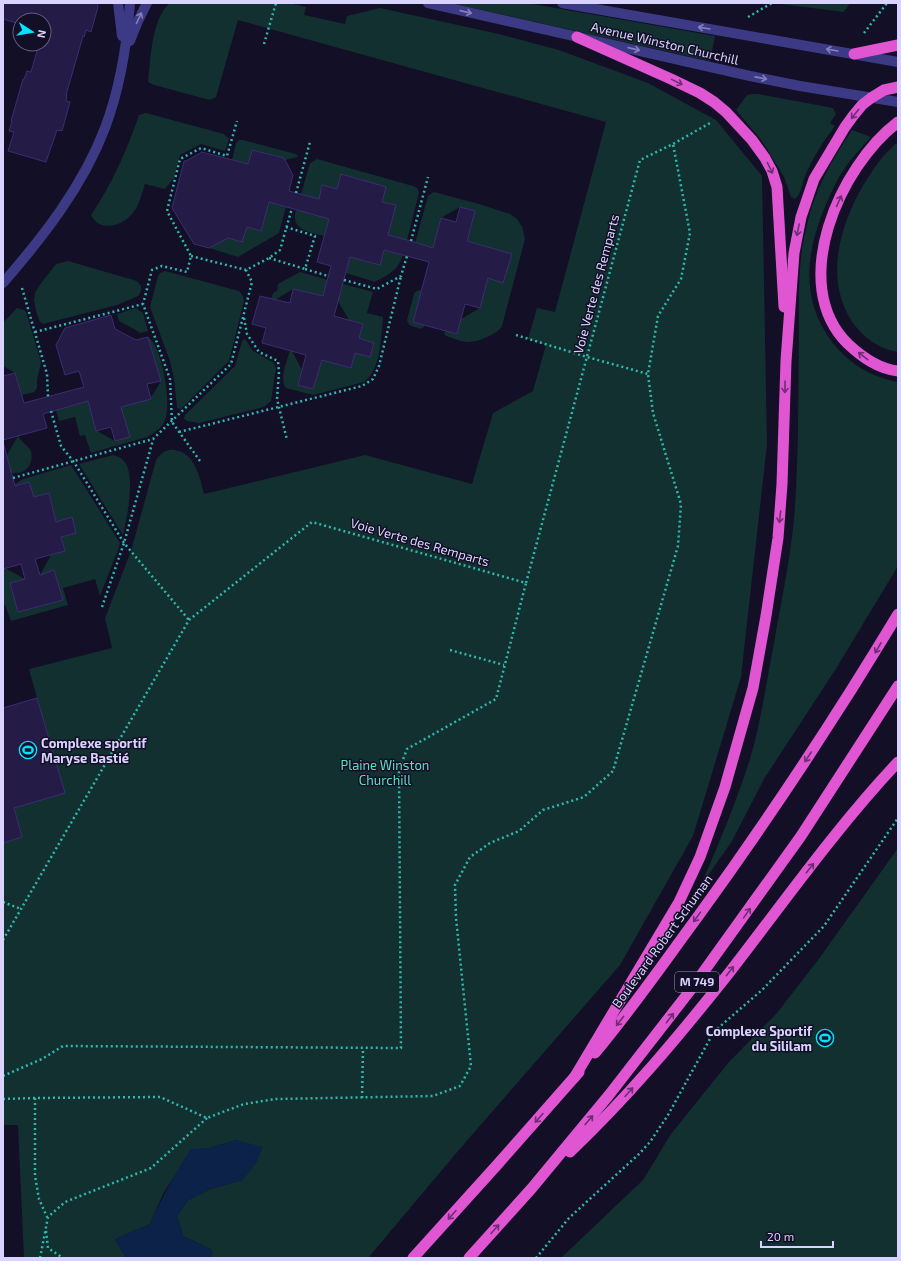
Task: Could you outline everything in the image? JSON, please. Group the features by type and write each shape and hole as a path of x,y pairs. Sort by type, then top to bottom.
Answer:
{"highway":[{"path":"577,37 671,78 714,102 739,125 765,158 772,171 777,188 786,361"},
{"path":"854,54 898,46"},
{"path":"574,1078 680,902 708,839 748,709 760,652 778,538 782,484 786,361 794,253 801,217 814,179 845,127 862,105 871,98 884,90 898,87"},
{"path":"898,122 881,136 857,166 844,189 828,229 821,266 823,297 827,313 835,327 844,339 866,360 881,367 898,371"},
{"name":"Boulevard Robert Schuman","path":"413,1258 574,1078 638,998 761,828 845,701 898,614"},
{"name":"M 749","path":"469,1258 532,1188 662,1028 721,949 801,836 898,686"},
{"path":"532,1188 602,1121 656,1062 729,972 831,841 882,779 898,762"}],"street":[{"path":"118,3 122,26 123,60"},
{"path":"3,283 16,269 65,204 87,168 111,111 123,60 130,3"},
{"path":"123,60 138,21 147,3"},
{"name":"Avenue Winston Churchill","path":"428,3 750,76 898,102"},
{"name":"Avenue Winston Churchill","path":"562,3 898,62"}],"path":[{"path":"264,44 276,3"},
{"path":"747,18 772,3"},
{"path":"862,37 887,3"},
{"name":"Voie Verte des Remparts","path":"3,940 189,620 312,522 526,583 640,160 673,144 716,120"},
{"path":"200,461 172,422 170,379 143,304 152,270 162,266 187,272 192,256 167,211 180,158 201,148 228,156 237,121"},
{"path":"296,193 310,142"},
{"path":"40,1258 45,1226 48,1217 65,1202 151,1168 207,1118 244,1104 276,1099 433,1096 460,1086 471,1066 456,918 455,885 470,857 490,843 518,831 543,810 584,797 613,771 678,546 680,504 653,413 648,374 658,316 681,279 690,233 673,144"},
{"path":"411,242 428,177"},
{"path":"192,256 246,270 269,258 280,250 292,208"},
{"path":"286,227 315,236 305,269"},
{"path":"179,432 362,386 373,379 379,366 407,256"},
{"path":"269,258 328,276"},
{"path":"16,269 47,374 48,397"},
{"path":"13,478 153,439 231,364 252,282 246,270"},
{"path":"344,280 377,289 401,276"},
{"path":"35,332 143,304"},
{"path":"244,316 247,334 259,352 278,361 279,372 277,399 287,440"},
{"path":"516,335 648,374"},
{"path":"51,411 61,446 74,462 124,543 189,620"},
{"path":"102,607 124,543 153,439"},
{"path":"3,1076 42,1059 63,1046 401,1048 399,770 407,749 496,699 526,583"},
{"path":"450,650 504,665"},
{"path":"536,1258 569,1218 639,1154 650,1142 668,1115 711,1037 717,1029 762,990 824,926 898,818"},
{"path":"3,902 21,909"},
{"path":"362,1098 363,1048"},
{"path":"36,1098 35,1176 39,1199 48,1217"},
{"path":"3,1099 160,1098 207,1118"},
{"path":"45,1226 48,1248 63,1258"}],"green space":[{"name":"Plaine Winston Churchill","path":"169,3 289,3 306,7 304,15 345,24 347,16 380,8 499,34 559,50 648,83 716,120 762,176 767,444 741,677 693,836 620,965 458,1151 368,1258 211,1258 212,1250 183,1236 177,1216 188,1200 210,1189 243,1180 236,1140 209,1148 191,1150 163,1194 150,1224 115,1239 126,1258 24,1258 18,1125 3,1125 3,843 22,837 14,808 37,698 29,669 112,648 105,618 131,551 156,460 166,451 174,450 187,455 195,467 204,494 365,455 472,484 493,413 533,391 546,345 528,339 537,308 555,312 606,122 238,20 216,97 210,100 154,85 148,82 153,40 159,20"},
{"path":"451,3 527,3 715,36 710,61"},
{"path":"773,3 850,3 844,12"},
{"path":"752,94 833,108 836,114 830,123 835,126 814,158 804,179 800,192 795,199 791,197 784,177 762,141 736,110 747,95"},
{"path":"146,113 224,134 229,139 225,151 201,144 180,155 174,178 165,189 145,184 135,210 126,220 107,226 100,224 95,221 91,215 106,191 118,166 139,115"},
{"path":"852,130 871,137 843,171 827,201 812,247 809,280 815,311 822,327 838,350 853,363 869,373 898,382 898,566 837,667 764,779 732,841 700,887 732,810 753,748 763,703 788,566 794,519 797,474 799,282 804,239 811,211 825,175"},
{"path":"239,140 296,154 298,157 285,160 284,158 253,150 248,164 232,160 236,143"},
{"path":"898,142 898,352 891,351 872,342 853,323 843,303 838,282 838,260 841,238 857,196 881,159"},
{"path":"317,159 417,188 419,193 407,240 388,235 396,205 382,202 385,187 342,174 337,189 322,185 319,199 301,194 310,163"},
{"path":"434,192 510,214 517,219 522,226 525,239 502,326 492,335 472,342 460,341 446,336 444,334 445,331 461,319 480,308 488,278 503,282 511,254 467,241 475,211 460,207 441,218 433,248 415,243 428,196"},
{"path":"269,202 286,207 279,233 238,257 209,248 228,238 242,242 247,227 261,231"},
{"path":"296,210 329,219 324,236 307,231 298,226 295,217"},
{"path":"384,250 403,255 396,268 385,277 375,282 346,273 350,257 380,265"},
{"path":"68,261 137,281 141,286 141,291 138,296 117,305 43,324 40,322 36,311 34,300 35,293 56,264"},
{"path":"165,271 239,291 243,296 244,301 229,361 181,409 177,408 174,379 170,361 150,307 158,276 160,273"},
{"path":"300,272 328,280 323,296 293,289 275,300 271,299 273,293 277,291 278,284"},
{"path":"343,284 373,292 367,313 383,317 381,343 374,370 370,377 364,382 313,395 286,388 283,374 290,350 292,351 302,370 298,385 313,389 322,360 351,368 355,353 370,357 374,343 359,338 363,324 349,320 338,301"},
{"path":"419,290 421,291 425,325 421,329 409,325 407,320 414,294"},
{"path":"17,308 26,312 41,362 37,380 37,388 34,392 22,395 15,373 3,366 3,323"},
{"path":"136,308 143,313 148,331 141,333 119,321 117,314"},
{"path":"148,337 153,342 157,351 164,374 167,399 165,421 159,429 147,437 91,453 85,435 80,436 75,417 59,421 56,410 88,401 97,431 115,441 129,437 121,407 150,399 161,381"},
{"path":"245,339 253,351 274,363 276,368 271,401 264,407 199,423 184,419 185,415 235,366 242,341"},
{"path":"18,436 31,451 32,457 27,469 20,473 11,473 7,455"},
{"path":"113,455 124,461 128,468 129,476 130,497 123,535 79,464"},
{"path":"71,465 120,543 118,550 100,596 95,579 63,588 68,605 11,621 5,605 3,605 3,569 5,568 25,579 10,583 18,612 63,600 54,571 40,575 51,555 65,551 61,537 72,518 56,522 49,493 34,497 29,482 15,486 15,484 23,479"},
{"name":"Complexe Sportif du Sililam","path":"898,848 898,1258 561,1258 643,1180 671,1134 729,1062 777,1013 818,960"}],"water":[{"path":"236,1140 263,1147 256,1163 243,1180 210,1189 188,1200 177,1216 183,1236 212,1250 211,1258 126,1258 115,1239 150,1224 169,1186 191,1149 209,1148"}],"building":[{"path":"3,3 97,3 98,7 91,32 86,30 84,37 83,36 66,95 66,101 70,102 62,131 57,130 46,162 8,151 14,132 9,131 11,121 23,79 27,71 31,72 37,52 52,52 52,12 12,12 12,22 3,19"},
{"path":"252,150 284,158 293,175 289,191 319,199 322,185 337,189 341,174 386,187 382,202 396,205 388,235 433,248 441,218 456,222 460,207 475,211 467,241 512,254 503,283 488,278 480,308 465,304 457,334 413,322 429,262 384,250 380,265 350,257 334,316 363,324 359,338 374,343 370,357 355,353 351,368 322,360 313,389 298,385 306,355 262,343 266,328 252,324 260,296 290,303 293,289 323,296 331,266 317,262 329,219 269,202 261,231 247,227 242,242 228,238 209,248 194,244 172,208 184,161 202,152 248,164"},
{"path":"111,315 115,329 136,340 148,337 161,381 147,384 151,399 121,407 130,437 115,441 111,427 96,431 88,401 43,414 47,428 3,440 3,376 15,373 24,403 84,387 79,371 65,375 56,345 65,328"},
{"path":"3,442 15,486 29,482 34,497 49,493 56,522 72,517 76,533 61,537 65,551 35,559 40,575 54,570 63,600 18,612 10,583 25,579 21,564 3,569"},
{"name":"Complexe sportif Maryse Bastié","path":"37,698 65,793 14,808 22,837 3,843 3,708"}],"place":[{"name":"Complexe sportif Maryse Bastié","path":"28,750"},
{"name":"Complexe Sportif du Sililam","path":"825,1038"}]}
